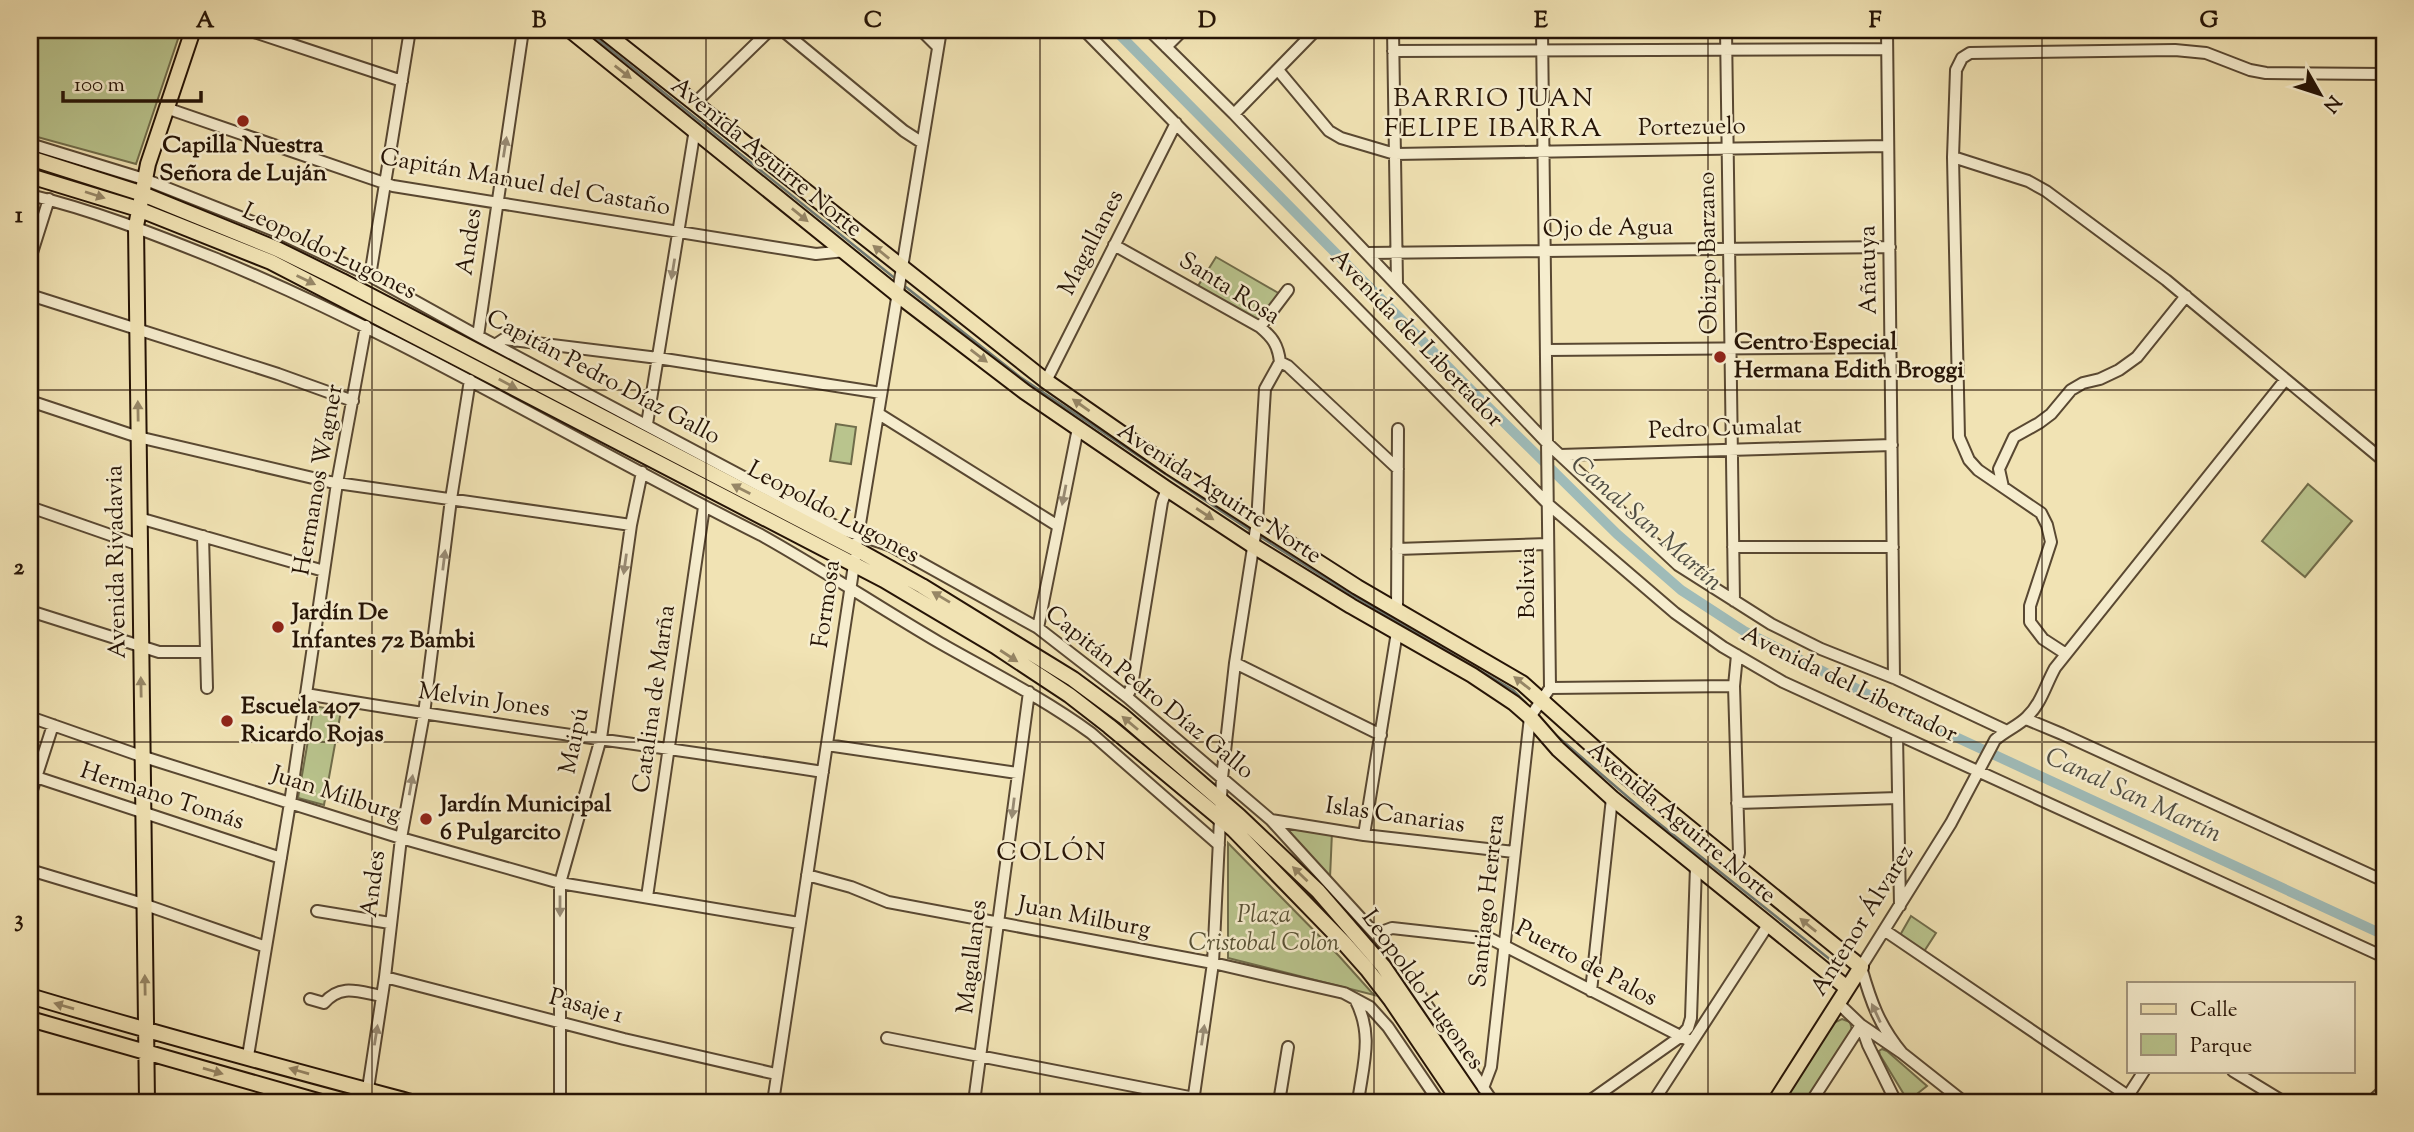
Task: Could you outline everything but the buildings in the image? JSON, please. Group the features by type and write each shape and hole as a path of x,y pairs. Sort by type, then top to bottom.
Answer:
{"main road":[{"name":"Avenida Rivadavia","path":"147,1102 136,226 142,186 193,30"},
{"name":"Avenida Aguirre Norte","path":"570,30 845,251 900,282 1170,467 1255,534 1397,632 1472,675 1514,703 1558,749 1612,798 1847,988"},
{"name":"Avenida Aguirre Norte","path":"602,30 695,103 1025,392 1167,489 1397,610 1546,694 1628,778 1861,967"},
{"name":"Leopoldo Lugones","path":"30,158 142,186 331,275 857,542 922,586 1073,679 1123,716 1221,800 1318,891 1383,966 1476,1102"},
{"name":"Leopoldo Lugones","path":"30,176 138,209 271,262 854,565 995,646 1069,695 1233,829 1359,961 1391,1000 1460,1102"},
{"name":"Antenor Álvarez","path":"1775,1102 1861,967"},
{"path":"30,996 146,1031 248,1056 366,1096 411,1102"},
{"path":"30,1019 321,1102"}],"street":[{"path":"248,30 402,81"},
{"path":"370,276 410,30"},
{"name":"Andes","path":"478,336 523,30"},
{"path":"695,103 770,30"},
{"path":"782,30 904,131 921,142"},
{"path":"921,30 938,47"},
{"name":"Formosa","path":"773,1102 857,542 940,30"},
{"name":"Avenida del Libertador","path":"1084,30 1549,505 1675,613 1783,682 1897,734 1981,766 2384,957"},
{"name":"Avenida del Libertador","path":"1149,30 1397,283 1547,443 1678,565 1734,601 1821,649 1894,678 2005,730"},
{"path":"1166,47 1183,30"},
{"path":"1234,114 1316,30"},
{"path":"1393,30 1397,283"},
{"path":"1542,30 1547,443"},
{"name":"Obizpo Barzano","path":"1726,30 1734,601"},
{"name":"Añatuya","path":"1887,30 1894,678"},
{"path":"1393,51 1887,49"},
{"path":"2066,654 2043,639 2030,622 2030,606 2052,542 2047,525 2040,513 1978,470 1969,460 1959,437 1953,156 1956,70 1962,58 1970,53 2175,50 2206,53 2249,70 2266,73 2384,74"},
{"name":"Portezuelo","path":"1278,69 1329,131 1341,138 1395,155 1888,146"},
{"name":"Capitán Manuel del Castaño","path":"166,108 385,184 817,254 845,251"},
{"name":"Magallanes","path":"1046,382 1176,123"},
{"path":"647,424 695,129"},
{"name":"Capitán Pedro Díaz Gallo","path":"30,144 142,186 273,230 370,276 843,530 857,542 889,545 1038,628 1127,697 1271,820 1376,934 1493,1102"},
{"path":"1953,156 2028,181 2046,191 2186,296 2384,461"},
{"path":"30,195 136,226 255,275 366,326 761,535 950,648 1030,692 1091,733 1219,845"},
{"path":"30,259 50,200"},
{"name":"Santa Rosa","path":"1114,245 1260,327 1274,339 1279,348 1280,362 1288,366 1398,469"},
{"name":"Ojo de Agua","path":"1368,253 1889,247"},
{"path":"1260,327 1288,290"},
{"path":"30,295 278,374 353,401"},
{"path":"2003,487 1999,469 2014,437 2039,423 2071,390 2082,383 2100,379 2137,357 2186,296"},
{"name":"Hermanos Wagner","path":"248,1056 290,803 337,483 366,326"},
{"path":"495,345 504,340 658,358 881,393"},
{"path":"1546,350 1891,347"},
{"path":"1193,1100 1213,963 1222,778 1235,663 1255,534 1265,389 1280,362"},
{"name":"Andes","path":"366,1096 385,977 401,838 424,715 470,380"},
{"path":"2005,730 2026,719 2036,708 2048,681 2066,654 2285,380"},
{"path":"30,401 138,437 337,483 631,525"},
{"path":"879,414 1058,526"},
{"path":"1038,628 1078,428"},
{"path":"1397,610 1398,429"},
{"name":"Bolivia","path":"1546,694 1549,505 1547,443"},
{"name":"Pedro Cumalat","path":"1560,455 1892,445"},
{"name":"Maipú","path":"560,1102 561,883 600,738 631,525 642,472"},
{"path":"1127,697 1132,686 1162,502 1167,489"},
{"path":"30,507 139,545"},
{"name":"Catalina de Marña","path":"647,897 704,507"},
{"path":"139,518 324,570"},
{"path":"203,536 207,688"},
{"path":"1397,549 1548,544"},
{"path":"1733,547 1893,547"},
{"path":"30,611 159,652 206,652"},
{"path":"1364,835 1397,632"},
{"path":"1735,867 1738,853 1734,686 1737,655"},
{"path":"1235,663 1381,735"},
{"path":"1530,717 1546,694 1734,686"},
{"name":"Magallanes","path":"974,1102 1030,692"},
{"name":"Melvin Jones","path":"306,694 424,715 600,738 823,772"},
{"name":"Santiago Herrera","path":"1483,1088 1491,1067 1530,717"},
{"name":"Juan Milburg","path":"30,718 401,838 561,883 799,923"},
{"path":"2026,719 2384,881"},
{"path":"30,796 33,776 53,725"},
{"name":"Antenor Álvarez","path":"1861,967 1951,823 1995,740 2005,730"},
{"path":"1897,734 1900,906"},
{"path":"827,745 1017,773"},
{"name":"Hermano Tomás","path":"33,776 281,858"},
{"path":"1591,991 1612,798"},
{"path":"1737,803 1898,798"},
{"name":"Islas Canarias","path":"1271,820 1364,835 1514,852"},
{"path":"1588,1102 1680,1037 1688,1028 1691,1018 1696,866"},
{"path":"30,870 143,904 267,947"},
{"name":"Juan Milburg","path":"807,875 851,887 888,902 1213,963 1344,993 1370,1007 1388,1027 1439,1102"},
{"path":"317,911 390,923"},
{"path":"1655,1102 1768,925"},
{"name":"Puerto de Palos","path":"1376,934 1392,928 1491,939 1692,1042"},
{"path":"1884,930 2126,1099 2143,1072"},
{"path":"1861,967 1872,1005 1886,1034 1902,1053"},
{"name":"Pasaje 1","path":"385,977 776,1074"},
{"path":"310,999 324,1003 337,990 346,989 382,996"},
{"path":"1355,999 1363,1014 1367,1033 1358,1102"},
{"path":"1838,1003 1861,1026 1902,1053 1964,1102"},
{"path":"1811,1102 1861,1026"},
{"path":"1861,1026 1867,1045 1896,1102"},
{"path":"887,1038 1214,1102"},
{"path":"1279,1102 1288,1047"},
{"path":"2234,1072 2284,1102"},
{"path":"2371,1102 2384,1090"}],"green space":[{"path":"30,30 181,30 136,164 30,135"},
{"path":"1216,257 1280,294 1259,321 1198,286"},
{"path":"836,424 856,427 851,464 830,461"},
{"path":"2308,484 2352,521 2305,577 2262,541"},
{"path":"314,706 341,711 324,805 298,798"},
{"path":"1283,825 1332,832 1330,878"},
{"name":"Plaza Cristobal Colon","path":"1228,843 1339,956 1374,995 1228,958"},
{"path":"1911,916 1936,933 1923,953 1899,937"},
{"path":"1842,1019 1850,1022 1852,1030 1807,1102 1780,1102 1831,1024"},
{"path":"1882,1049 1927,1086 1908,1101 1880,1055 1879,1051"}],"waterway":[{"path":"586,30 897,280"},
{"name":"Canal San Martín","path":"1115,30 1475,394 1617,534 1681,590 1744,631 1906,714 2384,935"},
{"path":"902,284 1020,377 1251,531"},
{"path":"1259,536 1513,690 1526,703"},
{"path":"1550,730 1651,817 1837,965"}],"place":[{"name":"Capilla Nuestra Señora de Luján","path":"243,121"},
{"name":"Centro Especial Hermana Edith Broggi","path":"1720,357"},
{"name":"Jardín De Infantes 72 Bambi","path":"278,627"},
{"name":"Escuela 407 Ricardo Rojas","path":"227,721"},
{"name":"Jardín Municipal 6 Pulgarcito","path":"426,819"}],"district":[{"name":"BARRIO JUAN FELIPE IBARRA","path":"1494,114"},
{"name":"COLÓN","path":"1052,853"}]}
